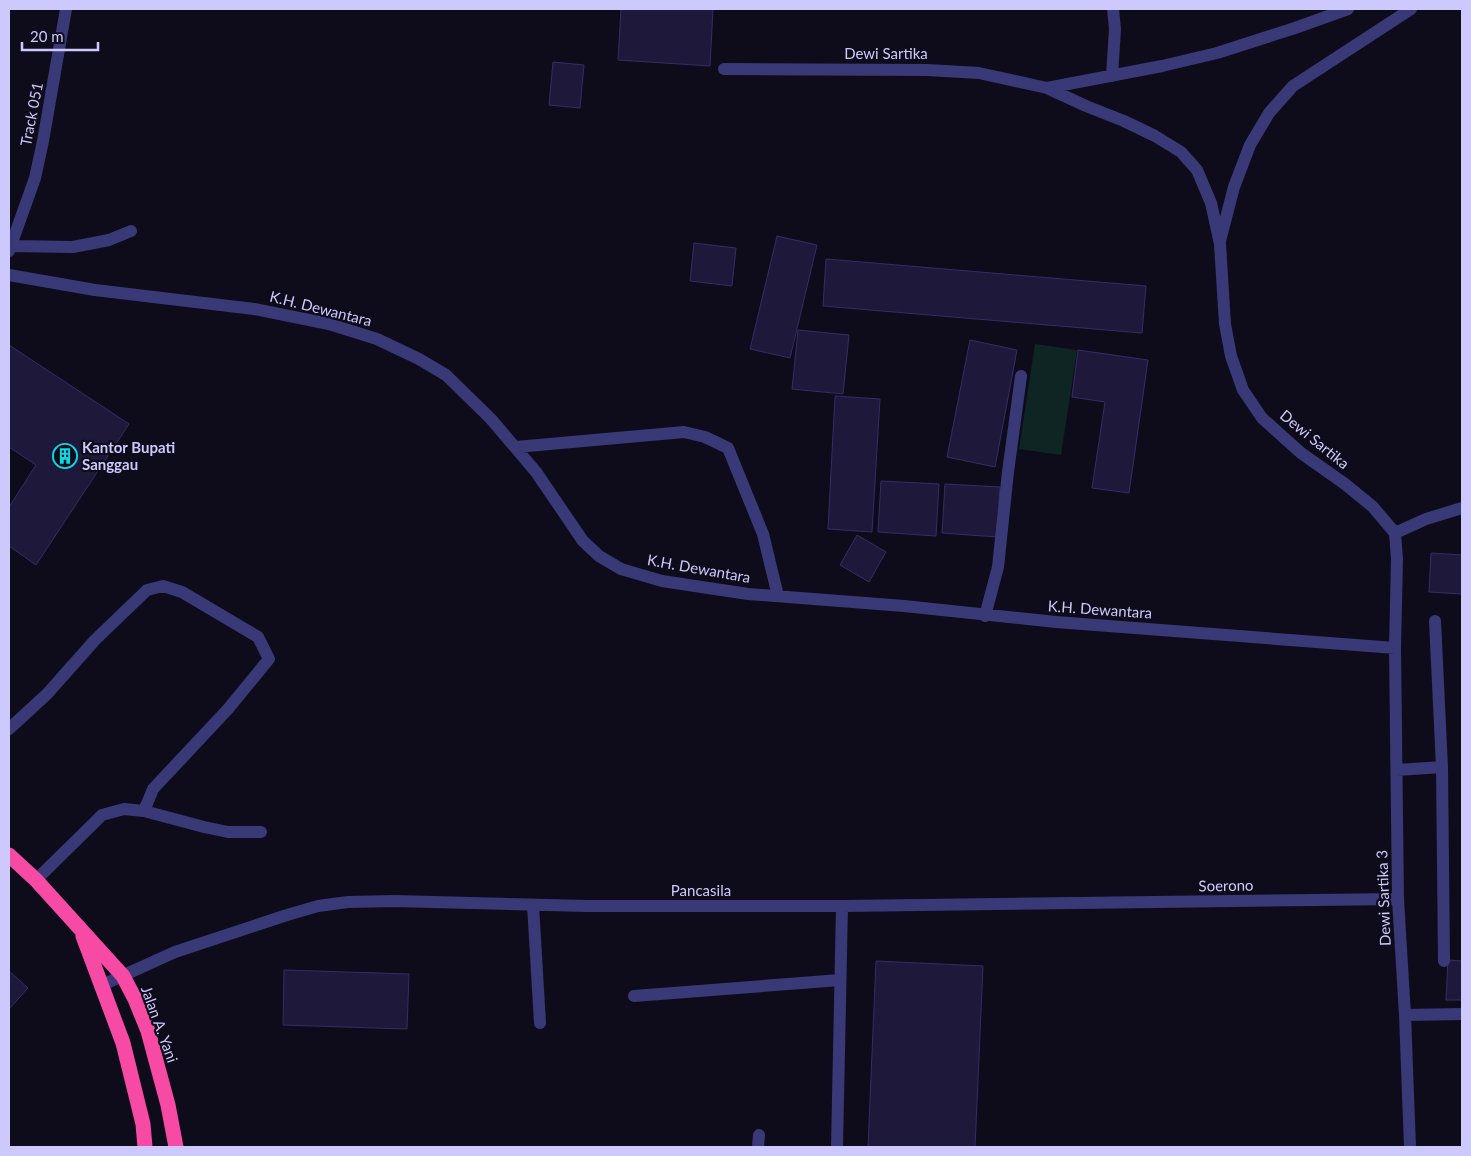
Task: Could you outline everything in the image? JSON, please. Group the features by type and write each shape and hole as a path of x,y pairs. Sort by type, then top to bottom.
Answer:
{"highway":[{"name":"Jalan A. Yani","path":"9,855 36,880 122,976 135,999 148,1031 168,1105 176,1147"},
{"name":"Jalan A. Yani","path":"80,930 123,1043 142,1124 145,1147"}],"street":[{"name":"Track 051","path":"10,248 34,178 41,150 66,9"},
{"path":"1112,76 1115,30 1113,9"},
{"name":"Dewi Sartika","path":"1047,88 1162,66 1217,53 1348,9"},
{"name":"Dewi Sartika","path":"1220,244 1234,187 1250,145 1268,113 1293,86 1411,9"},
{"name":"Dewi Sartika","path":"724,69 927,70 979,73 1047,88 1086,106 1124,120 1181,152 1197,170 1211,203 1220,244 1225,324 1231,356 1243,390 1262,418 1301,454 1345,484 1395,532"},
{"path":"10,248 73,247 109,240 131,231"},
{"name":"K.H. Dewantara","path":"9,275 95,290 254,309 329,324 377,339 419,358 446,375 491,419 536,472 583,541 599,556 621,569 662,582 748,594 904,606 985,616 1395,648"},
{"path":"985,616 998,567 1021,376"},
{"path":"516,447 684,432 705,437 728,448 763,534 778,596"},
{"path":"1395,648 1397,559 1395,532 1426,519 1462,508"},
{"path":"9,729 47,694 95,640 146,590 163,586 182,592 258,637 269,659 228,709 153,789 144,811"},
{"path":"1436,621 1442,767 1444,961"},
{"name":"Dewi Sartika 3","path":"1395,648 1398,899 1410,1147"},
{"path":"1397,770 1442,767"},
{"path":"36,880 102,815 124,809 144,811 228,832 261,832"},
{"name":"Soerono","path":"1055,903 1398,899"},
{"name":"Pancasila","path":"100,986 175,952 318,906 348,902 395,901 533,905 842,906 1055,903"},
{"path":"533,905 540,1022"},
{"path":"837,1147 842,906"},
{"path":"634,996 840,980"},
{"path":"1405,1015 1462,1014"}],"green space":[{"path":"1035,344 1077,350 1061,455 1019,449"}],"building":[{"path":"621,9 713,9 710,66 618,60"},
{"path":"553,62 584,65 580,108 549,105"},
{"path":"777,236 817,245 790,358 750,349"},
{"path":"694,243 736,248 732,286 690,281"},
{"path":"826,259 1146,286 1142,333 823,306"},
{"path":"798,330 849,335 843,394 792,389"},
{"path":"970,340 1017,350 995,467 947,457"},
{"name":"Kantor Bupati Sanggau","path":"9,345 129,424 36,565 9,546 9,507 36,465 9,447"},
{"path":"1078,350 1148,360 1129,493 1092,488 1105,402 1072,397"},
{"path":"835,396 880,399 872,532 828,529"},
{"path":"881,481 939,484 936,536 878,532"},
{"path":"945,484 1000,487 997,537 942,533"},
{"path":"857,535 886,552 869,582 840,565"},
{"path":"1431,553 1462,555 1462,594 1429,592"},
{"path":"1448,960 1462,961 1462,1000 1446,1000"},
{"path":"876,961 983,966 975,1147 868,1147"},
{"path":"284,970 409,974 407,1029 283,1025"},
{"path":"9,971 28,988 9,1009"}],"place":[{"name":"Kantor Bupati Sanggau","path":"65,456"}]}
